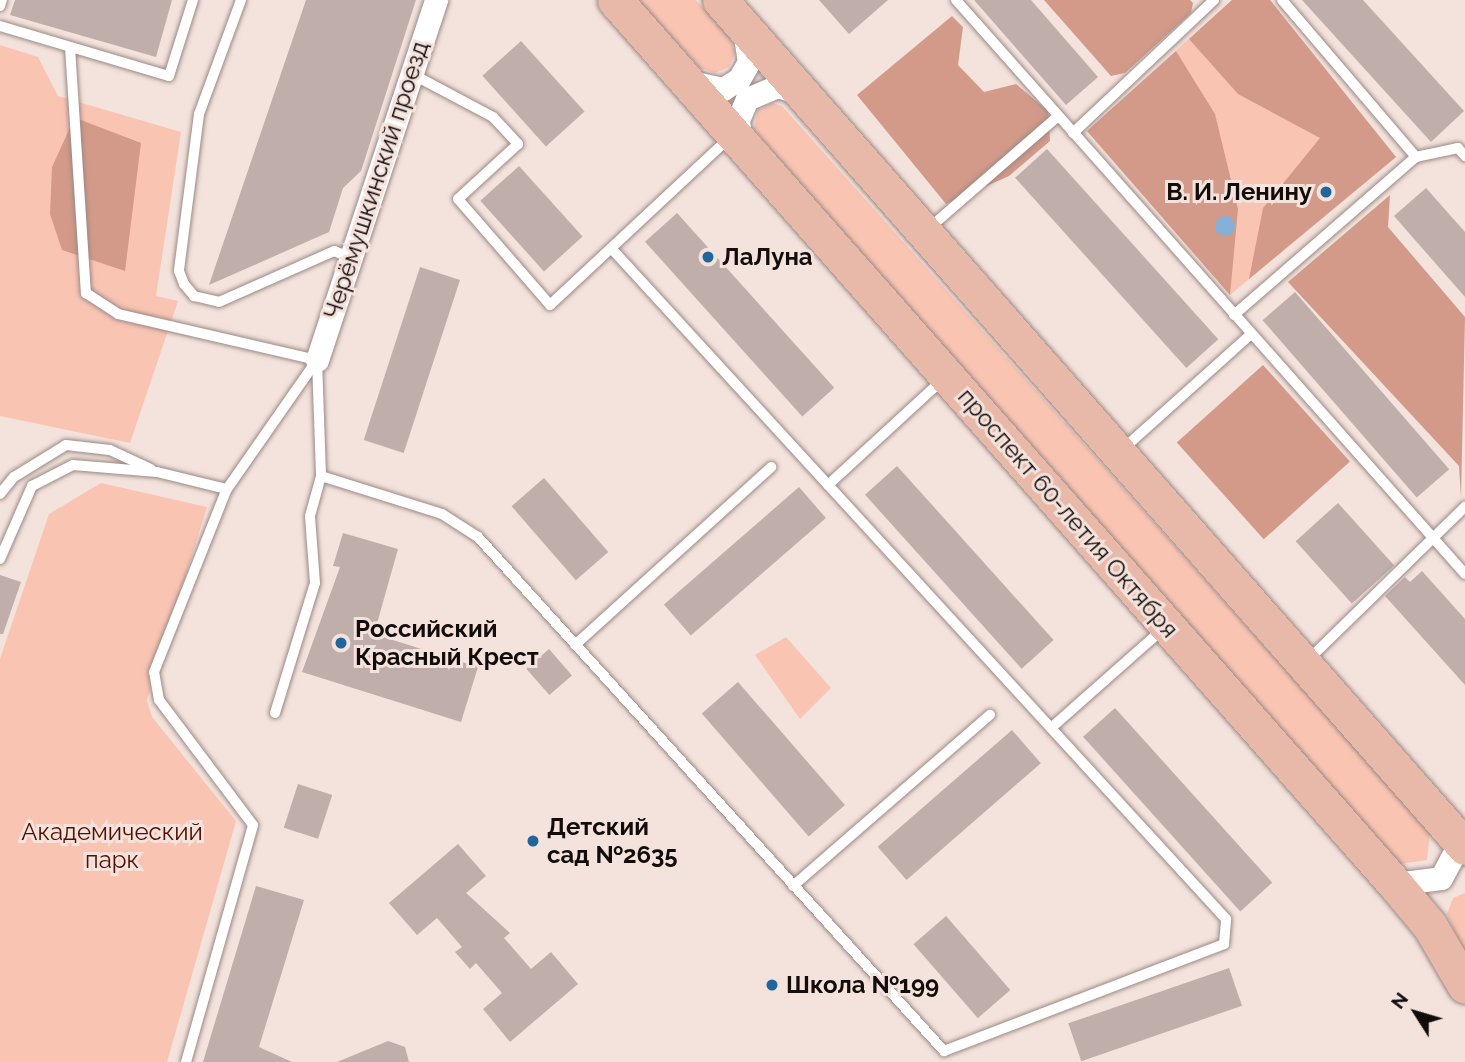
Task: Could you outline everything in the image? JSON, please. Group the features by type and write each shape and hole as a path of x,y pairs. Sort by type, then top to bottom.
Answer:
{"main road":[{"name":"проспект 60-летия Октября","path":"615,0 1395,884 1430,926 1465,986"},
{"path":"733,9 800,93 1306,662 1460,840"}],"street":[{"name":"Черёмушкинский проезд","path":"317,360 342,254 412,74 436,0"},
{"path":"687,80 723,89 739,79 750,44 733,9"},
{"path":"737,138 738,120 747,99 779,86 800,93"},
{"path":"1395,884 1441,878 1460,840"}],"lane":[{"path":"0,6 2,0"},
{"path":"0,26 169,76 193,0"},
{"path":"241,0 199,114 179,271 194,296 219,302 342,254"},
{"path":"956,0 1465,574"},
{"path":"1073,132 1214,0"},
{"path":"1282,0 1416,157"},
{"path":"71,47 86,293 118,314 317,360"},
{"path":"412,74 493,117 518,144 458,199 550,305 737,138"},
{"path":"924,233 1057,117"},
{"path":"1234,315 1416,157 1463,149"},
{"path":"321,476 463,523 944,1051 1224,944 1226,919 611,248"},
{"path":"1119,452 1251,334"},
{"path":"275,713 315,583 310,516 321,476 317,360"},
{"path":"186,1062 253,825 159,700 154,672 227,489 317,360"},
{"path":"828,485 947,376"},
{"path":"0,494 14,477 66,445 110,450 157,472"},
{"path":"0,559 32,486 55,471 73,466 157,472 227,489"},
{"path":"575,645 771,467"},
{"path":"1306,662 1465,507"},
{"path":"1051,728 1167,625"},
{"path":"793,886 990,715"}],"green space":[{"path":"638,0 696,0 730,38 735,53 729,67 715,73 700,68"},
{"path":"1232,0 1270,0 1396,157 1230,295 1087,131"},
{"path":"0,45 38,57 58,96 181,132 156,296 178,301 130,443 0,416"},
{"path":"772,103 782,106 1430,832 1427,860 1400,864 797,179 754,129 758,110"},
{"name":"Академический парк","path":"101,483 207,507 147,700 152,717 236,821 167,1062 0,1062 0,659 49,514"},
{"path":"786,637 831,688 800,719 755,655"},
{"path":"1465,893 1465,954 1447,914 1453,898"}],"shaded area":[{"path":"1044,0 1190,0 1193,3 1191,13 1125,73 1111,76"},
{"path":"1232,0 1270,0 1396,157 1249,279 1263,208 1320,138 1238,94 1189,39"},
{"path":"952,16 963,27 958,65 984,92 1016,84 1048,111 1050,141 1009,176 946,204 857,95"},
{"path":"1176,51 1215,114 1238,209 1230,295 1087,131"},
{"path":"81,120 141,143 125,271 62,250 50,214 52,167 73,121"},
{"path":"1390,195 1388,227 1465,317 1461,498 1459,466 1288,282"},
{"path":"1263,365 1350,462 1264,539 1177,443"}],"water":[{"path":"1221,216 1229,216 1235,226 1229,236 1221,236 1215,230 1215,222"}],"building":[{"path":"15,0 172,0 156,57 10,15"},
{"path":"306,0 416,0 361,171 343,188 329,232 209,285"},
{"path":"819,0 888,0 849,34"},
{"path":"974,0 1031,0 1098,77 1066,105"},
{"path":"1302,0 1363,0 1464,111 1431,142"},
{"path":"521,41 585,112 546,146 482,76"},
{"path":"1047,149 1218,339 1186,368 1015,178"},
{"path":"519,166 583,237 544,271 480,201"},
{"path":"1426,188 1465,232 1465,297 1394,216"},
{"path":"677,213 834,388 802,416 645,242"},
{"path":"420,267 460,280 404,453 364,440"},
{"path":"1295,292 1449,469 1417,498 1263,320"},
{"path":"897,466 1054,640 1022,669 865,495"},
{"path":"544,478 608,552 576,580 512,506"},
{"path":"799,487 826,518 691,635 664,604"},
{"path":"1338,503 1394,565 1352,604 1296,541"},
{"path":"343,533 398,549 374,634 478,667 461,722 302,672 340,567 333,566"},
{"path":"1422,571 1465,619 1465,685 1385,596 1405,577 1410,582"},
{"path":"0,575 21,582 3,634 0,634"},
{"path":"549,649 572,675 549,695 526,669"},
{"path":"738,682 845,805 809,837 702,713"},
{"path":"1115,708 1272,883 1240,911 1083,737"},
{"path":"1012,730 1041,763 907,880 878,847"},
{"path":"298,784 332,795 318,839 284,828"},
{"path":"458,844 486,876 466,893 510,933 504,938 531,969 551,952 578,984 510,1042 483,1009 502,993 476,963 470,969 455,952 462,947 437,918 417,935 389,903"},
{"path":"256,886 304,900 259,1047 292,1062 203,1062"},
{"path":"946,916 1010,990 978,1018 914,944"},
{"path":"1229,968 1242,1006 1081,1061 1068,1023"},
{"path":"388,1041 405,1047 409,1062 337,1062"}],"place":[{"name":"В. И. Ленину","path":"1326,192"},
{"name":"ЛаЛуна","path":"708,257"},
{"name":"Российский Красный Крест","path":"341,643"},
{"name":"Детский сад №2635","path":"533,841"},
{"name":"Школа №199","path":"772,985"}]}
